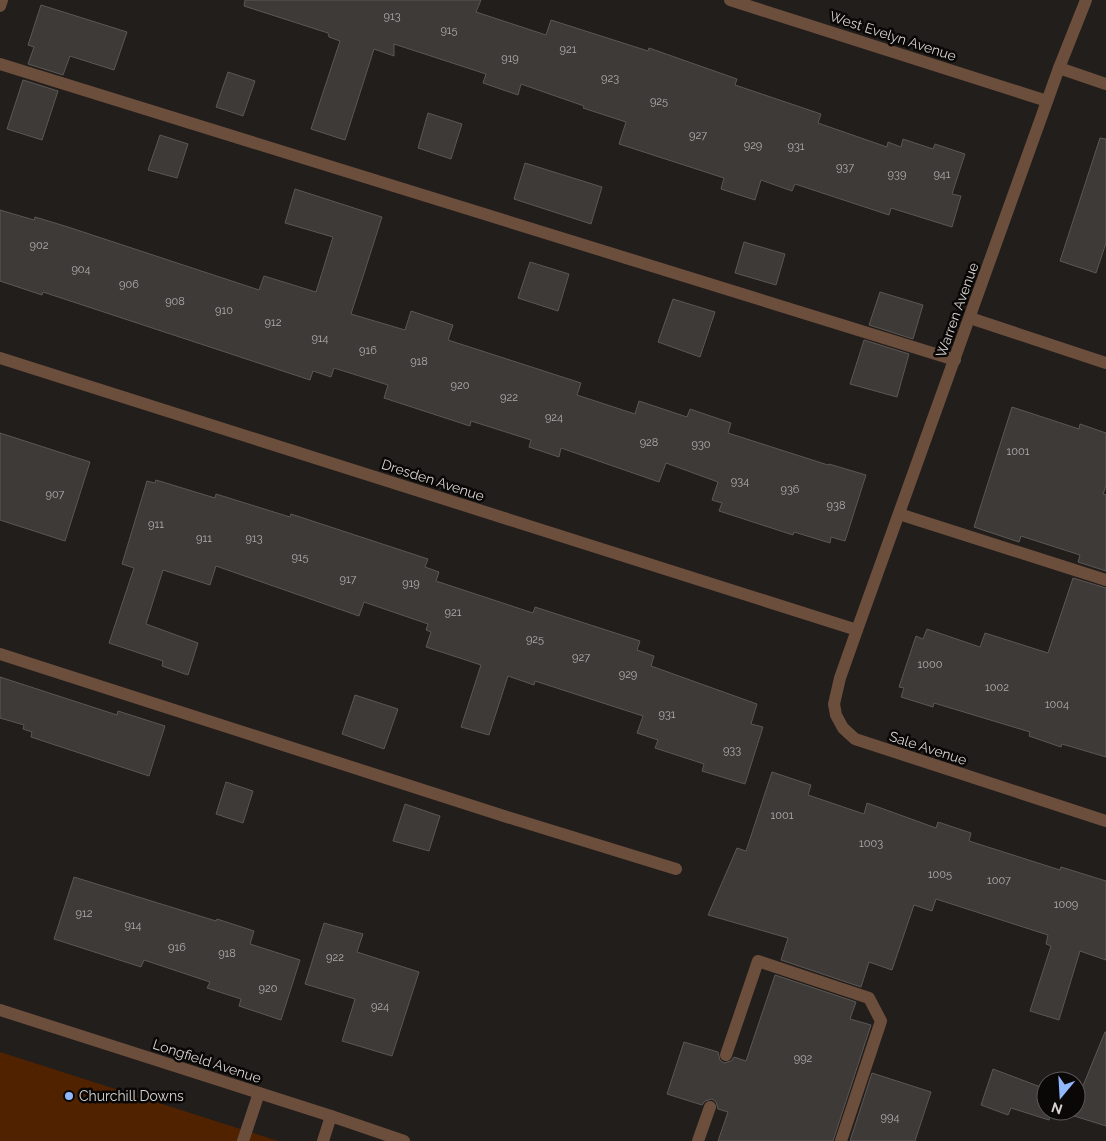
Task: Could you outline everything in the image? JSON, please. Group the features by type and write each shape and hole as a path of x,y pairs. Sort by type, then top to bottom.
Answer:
{"street":[{"path":"0,6 2,0"},
{"name":"West Evelyn Avenue","path":"730,0 1047,101"},
{"name":"Warren Avenue","path":"857,630 1047,101 1086,0"},
{"path":"0,64 955,360"},
{"path":"1059,68 1106,84"},
{"path":"970,318 1106,363"},
{"name":"Dresden Avenue","path":"0,358 857,630"},
{"path":"899,514 1106,580"},
{"name":"Sale Avenue","path":"857,630 840,678 834,704 836,715 843,728 855,739 1106,821"},
{"path":"0,654 507,817 676,868"},
{"path":"726,1055 758,961 869,998 880,1021 842,1141"},
{"name":"Longfield Avenue","path":"0,1010 404,1141"},
{"path":"243,1141 260,1093"},
{"path":"698,1141 710,1107"},
{"path":"322,1141 331,1116"}],"shaded area":[{"name":"Churchill Downs","path":"0,1052 278,1141 0,1141"}],"building":[{"path":"245,0 481,0 476,12 546,35 551,20 648,51 649,48 737,79 735,85 821,114 818,123 887,147 888,142 901,147 903,139 933,149 935,144 965,154 952,194 961,196 952,227 891,208 889,215 795,184 792,191 761,180 755,200 721,189 724,178 619,144 626,122 521,84 518,95 483,83 486,74 394,44 394,56 374,49 345,140 311,129 340,41 329,37 328,33 244,6"},
{"path":"41,5 127,32 114,70 70,56 63,75 28,64 34,47 28,45"},
{"path":"228,72 255,81 243,116 216,107"},
{"path":"23,80 58,91 42,140 7,129"},
{"path":"428,113 462,124 451,159 418,148"},
{"path":"160,135 188,144 177,178 148,170"},
{"path":"1100,138 1106,139 1106,243 1096,273 1060,261"},
{"path":"525,163 602,187 591,224 514,199"},
{"path":"295,189 382,217 351,314 405,330 411,311 453,325 448,340 581,383 577,395 635,414 639,401 687,417 690,409 731,423 728,433 866,475 845,541 831,537 830,543 794,532 793,535 719,511 722,503 712,500 718,482 666,463 659,482 561,448 559,457 529,447 531,440 471,421 470,426 384,398 388,385 334,368 331,377 313,371 310,380 43,292 42,295 0,281 0,210 34,220 35,217 68,227 259,290 264,276 316,292 333,237 285,223"},
{"path":"744,242 785,254 776,285 735,273"},
{"path":"530,262 569,274 558,311 518,298"},
{"path":"880,292 923,305 913,339 869,325"},
{"path":"673,299 715,312 700,357 658,342"},
{"path":"864,340 909,354 897,397 850,384"},
{"path":"1012,407 1079,429 1080,424 1106,433 1106,486 1103,494 1106,495 1106,571 1078,562 1080,555 1021,536 1019,542 974,527"},
{"path":"0,433 90,462 65,541 0,520"},
{"path":"156,480 215,498 216,494 290,517 291,514 428,559 425,567 439,572 436,581 533,613 535,607 640,641 637,650 654,656 651,666 757,704 751,724 763,727 745,784 702,771 704,764 655,748 658,740 637,733 643,716 535,681 534,685 508,676 489,735 461,727 481,665 426,647 431,632 426,630 428,624 364,602 359,616 216,566 210,585 163,570 146,624 198,643 188,675 162,666 163,661 109,643 134,568 122,564 147,481 155,483"},
{"path":"1073,578 1106,588 1106,757 1062,744 1061,747 1029,736 1030,732 934,703 933,707 901,697 904,688 899,687 916,636 923,639 927,629 980,647 985,633 1048,653"},
{"path":"0,677 117,715 118,711 165,726 149,776 31,737 32,732 23,729 24,725 0,718"},
{"path":"355,695 398,709 384,749 342,734"},
{"path":"772,772 811,785 808,795 864,814 867,803 936,828 938,822 971,833 969,841 1060,870 1061,867 1106,881 1106,960 1080,951 1059,1020 1030,1011 1051,946 1046,944 1048,935 936,899 932,911 914,905 892,970 869,962 861,987 781,960 788,938 708,915 737,848 746,851"},
{"path":"226,782 253,791 243,823 216,814"},
{"path":"405,804 440,816 429,851 393,841"},
{"path":"74,877 254,931 250,944 300,960 281,1020 239,1006 241,999 207,988 210,982 144,960 141,967 54,939"},
{"path":"324,923 363,934 357,952 419,972 392,1056 342,1041 355,999 305,984"},
{"path":"775,975 856,1002 850,1019 871,1025 833,1141 718,1141 728,1112 718,1109 716,1102 712,1099 705,1101 702,1105 667,1094 684,1042 718,1052 720,1060 724,1063 731,1061 734,1057 746,1061"},
{"path":"1106,1032 1106,1126 1086,1120 1086,1079"},
{"path":"993,1069 1036,1085 1036,1116 1011,1108 1008,1115 981,1105"},
{"path":"872,1073 931,1092 915,1141 850,1141"}],"place":[{"name":"Churchill Downs","path":"69,1096"}]}
